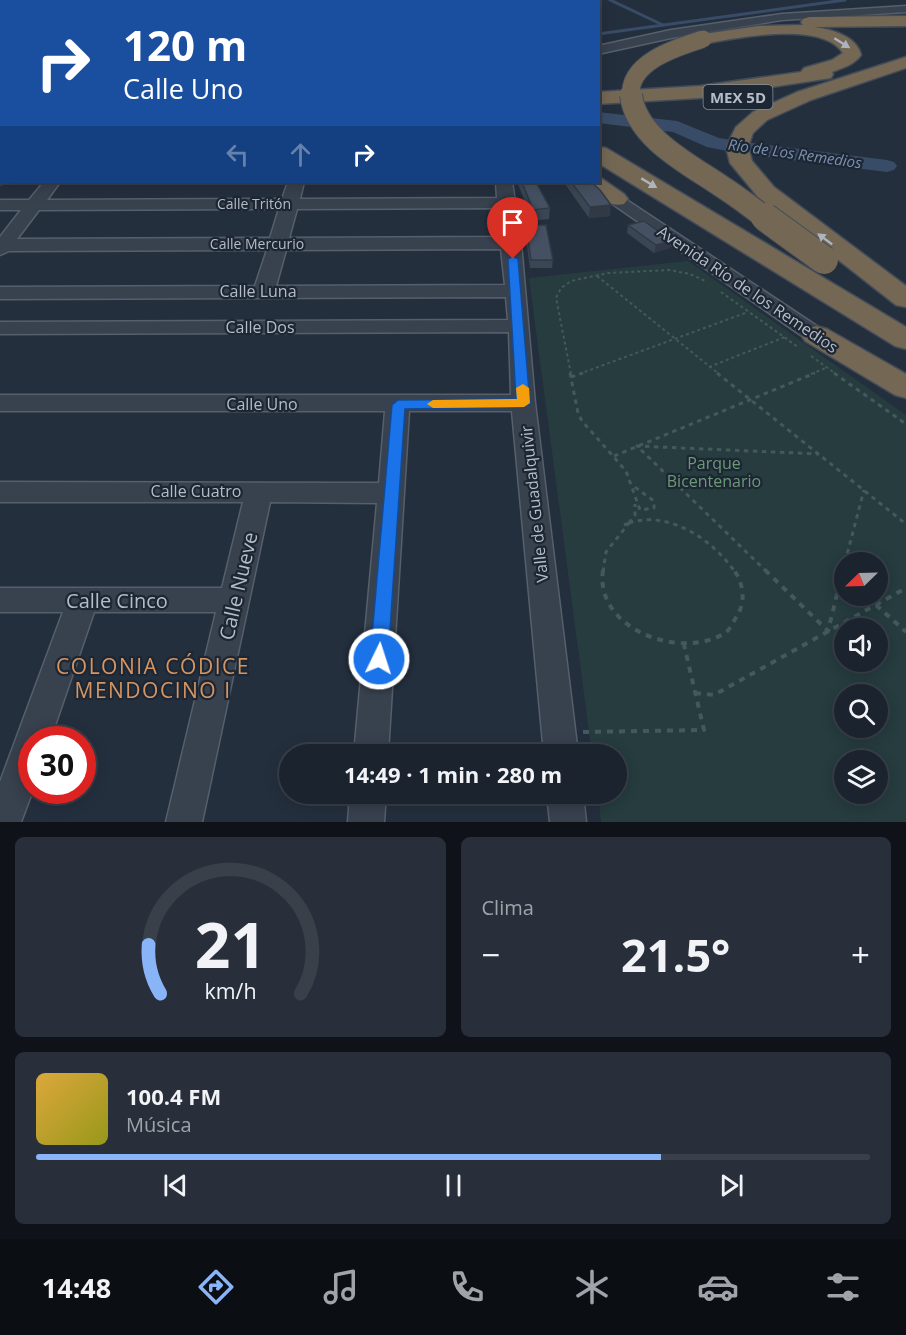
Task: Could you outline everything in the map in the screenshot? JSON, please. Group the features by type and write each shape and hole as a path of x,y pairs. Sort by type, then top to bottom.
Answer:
{"highway":[{"path":"906,21 776,24 737,28 681,40 652,52 632,65 624,78 620,92 621,109 646,140 814,260 906,315"},
{"path":"766,84 838,64 850,57 851,49 845,43 829,36 792,30 746,32 703,39 670,50 655,58 637,74 631,90 632,105 641,122 681,158 906,330"},
{"name":"MEX 5D","path":"600,98 690,93 766,84 851,68 906,50"},
{"name":"MEX 5D","path":"600,107 785,91 877,72 906,62"},
{"path":"877,72 804,96 760,116 743,131 740,151 765,192 906,299"},
{"path":"600,154 906,340"},
{"path":"592,183 616,199"},
{"path":"809,347 906,388"}],"street":[{"path":"504,0 567,0"},
{"path":"600,50 671,34 770,19 817,13 906,9"},
{"path":"1,247 51,183"},
{"path":"264,291 296,183"},
{"name":"Calle Tritón","path":"0,205 291,203 506,192"},
{"name":"Valle de Guadalquivir","path":"506,192 524,403 560,743"},
{"name":"Avenida Río de los Remedios","path":"616,199 809,347 906,398"},
{"name":"Calle Mercurio","path":"1,247 278,242 512,243"},
{"name":"Calle Luna","path":"0,293 516,291"},
{"name":"Calle Dos","path":"0,328 519,326"},
{"name":"Calle Uno","path":"0,403 398,405 524,403"},
{"path":"372,744 398,405"},
{"name":"Calle Nueve","path":"184,822 259,491"},
{"name":"Calle Cuatro","path":"0,492 391,493"},
{"name":"Calle Cinco","path":"0,600 234,600"},
{"path":"37,726 83,600"},
{"path":"3,822 18,780"},
{"path":"366,822 367,804"},
{"path":"566,804 568,822"}],"path":[{"path":"624,525 648,519 661,519 676,523 719,552 736,572 744,594 739,617 733,626 712,640 684,645 661,642 626,625 607,604 599,582 599,570 611,543 624,525 635,515 635,500 628,474 582,423 578,413 556,298 557,293 570,282 597,276 662,270 688,273 706,281 785,337 809,347 826,367 906,424"},
{"path":"597,276 906,524"},
{"path":"571,377 748,312"},
{"path":"709,367 785,337"},
{"path":"614,456 826,367"},
{"path":"637,446 819,454"},
{"path":"637,446 828,631"},
{"path":"632,485 654,501 654,508 640,510 635,500"},
{"path":"848,552 864,490"},
{"path":"888,598 906,588"},
{"path":"828,631 834,606"},
{"path":"695,693 714,695 872,606"},
{"path":"878,606 906,633"},
{"path":"560,743 704,730 684,645"}],"green space":[{"name":"Parque Bicentenario","path":"688,261 906,415 906,822 601,822 599,804 627,804 627,744 591,744 529,278"}],"building":[{"path":"522,183 537,183 550,208 533,210"},
{"path":"572,183 592,183 611,205 590,207"},
{"path":"644,221 672,241 656,245 628,225"},
{"path":"526,225 546,225 553,260 531,260"}],"waterway":[{"path":"610,0 663,25"},
{"path":"600,34 845,0"},
{"name":"Río de Los Remedios","path":"600,117 677,127 714,143 737,147 887,166"}],"slow traffic":[{"path":"433,404 524,403 523,388"}],"district":[{"name":"COLONIA CÓDICE MENDOCINO I","path":"153,678"}],"route":[{"path":"379,659 398,405 524,403 513,259"}]}
